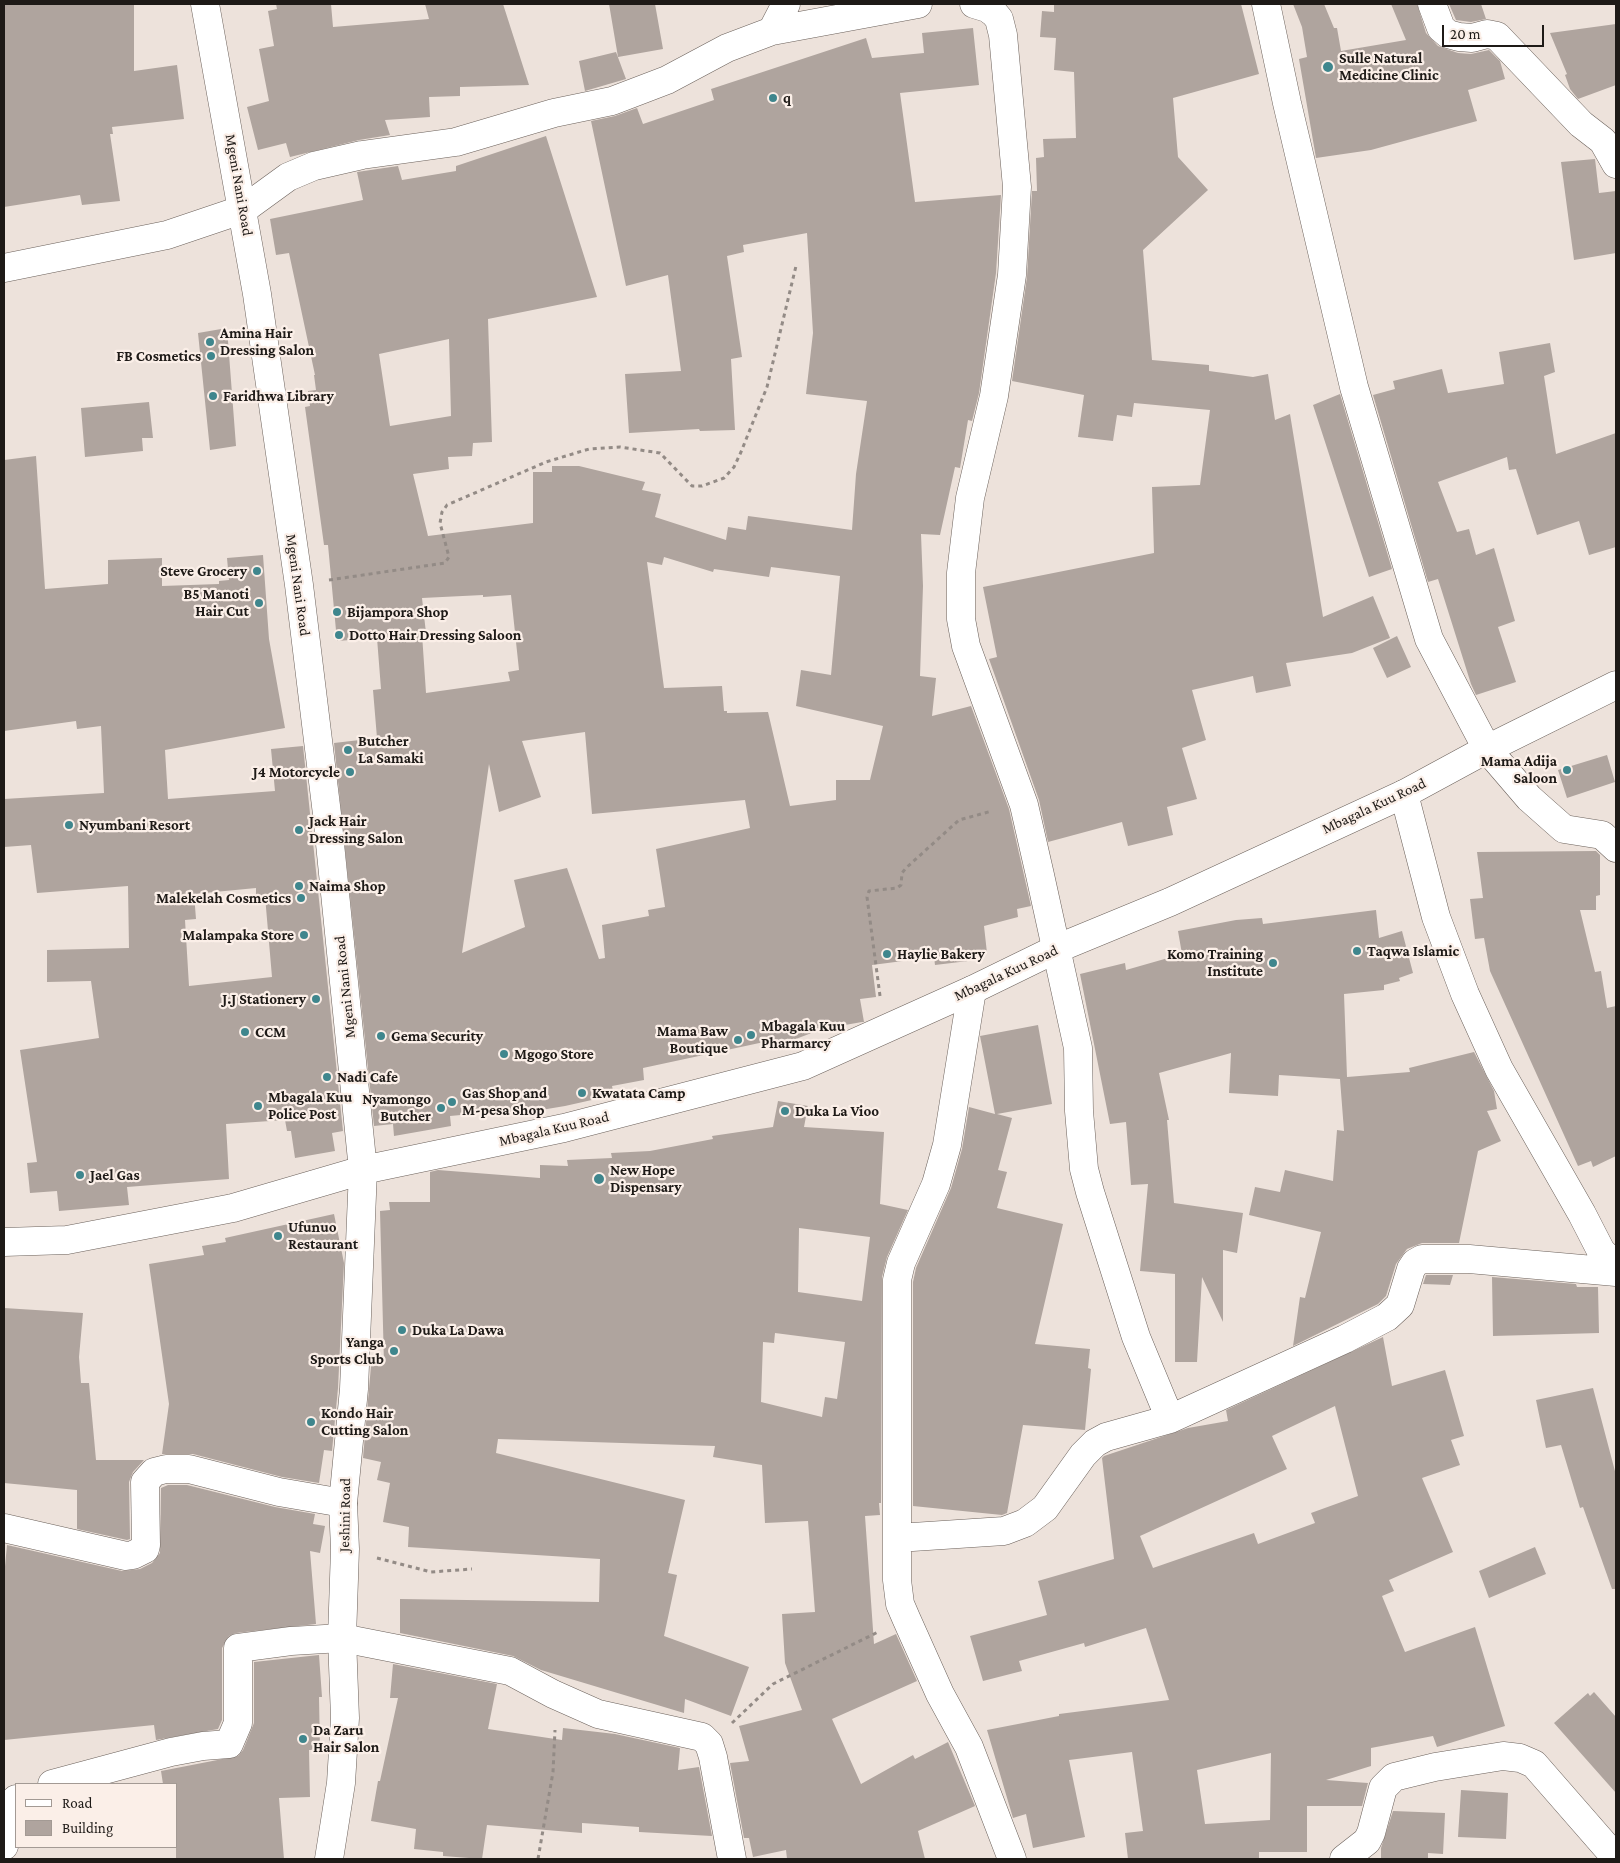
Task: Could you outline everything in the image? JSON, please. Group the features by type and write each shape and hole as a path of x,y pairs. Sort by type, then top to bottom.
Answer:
{"street":[{"name":"Mgeni Nani Road","path":"205,4 244,209 299,585 328,814 363,1170"},
{"path":"772,30 786,4"},
{"path":"4,268 167,235 244,209 288,177 314,166 362,155 456,142 554,113 612,101 667,80 727,48 772,30 918,4"},
{"path":"974,4 987,8 994,13 999,19 1003,35 1017,187 1012,275 994,396 970,498 961,574 960,619 966,646 1024,805 1078,1048 1079,1111 1084,1169 1090,1192 1136,1337 1170,1419"},
{"path":"1266,4 1287,103 1354,387 1429,639 1487,749 1529,798 1564,829 1602,835 1616,848"},
{"path":"1432,4 1441,28 1448,34 1472,38 1487,34 1497,36 1581,124 1603,141 1616,164"},
{"name":"Mbagala Kuu Road","path":"4,1242 66,1240 233,1208 363,1170 564,1128 802,1066 972,990 1056,949 1170,902 1404,794 1487,749 1616,685"},
{"path":"1404,794 1436,917 1465,994 1499,1069 1601,1250 1616,1266"},
{"path":"972,990 947,1145 936,1184 901,1263 897,1280 898,1594 906,1618 940,1694 969,1747 1012,1859"},
{"name":"Jeshini Road","path":"329,1859 341,1783 345,1718 342,1638 345,1549 343,1503 354,1389 363,1170"},
{"path":"897,1538 1004,1530 1025,1523 1044,1508 1083,1454 1095,1443 1106,1437 1170,1419 1345,1339 1387,1317 1400,1305 1411,1269 1415,1263 1422,1259 1470,1259 1616,1272"},
{"path":"4,1528 126,1556 133,1555 145,1549 146,1545 146,1482 154,1472 166,1468 189,1469 279,1492 343,1503"},
{"path":"56,1783 171,1752 203,1746 229,1744 238,1723 238,1648 291,1641 342,1638 510,1671 553,1694 598,1714 692,1733 702,1737 709,1744 732,1859"},
{"path":"1344,1859 1367,1841 1371,1834 1383,1788 1394,1777 1435,1767 1503,1756 1520,1758 1534,1764 1615,1852"},
{"path":"4,1846 15,1803"}],"path":[{"path":"299,585 446,563 449,557 440,523 442,512 447,505 546,462 589,449 620,447 660,453 692,486 702,486 724,478 734,467 767,387 796,266"},
{"path":"887,1028 882,1012 867,897 869,891 897,888 901,885 902,873 906,868 959,820 1024,805"},
{"path":"345,1549 431,1572 472,1569"},
{"path":"709,1744 773,1684 906,1618"},
{"path":"538,1859 553,1772 555,1737 553,1694"}],"building":[{"path":"4,4 134,4 134,71 177,65 184,119 112,127 113,134 110,134 120,201 82,205 80,195 4,207"},
{"path":"276,4 331,4 333,27 429,19 425,4 503,4 529,85 460,87 460,96 429,97 430,117 385,120 390,135 359,140 290,157 286,143 258,150 247,107 269,101 259,49 274,46 268,11 277,9"},
{"path":"609,4 655,4 663,49 618,57"},
{"path":"1054,4 1241,4 1259,74 1173,98 1178,157 1208,190 1143,250 1152,360 1209,365 1209,371 1253,377 1268,374 1275,420 1290,414 1323,617 1373,596 1390,638 1352,653 1286,663 1291,686 1256,693 1253,676 1192,690 1206,740 1182,748 1197,799 1167,807 1173,835 1128,846 1122,822 1048,842 1039,800 989,659 997,657 983,587 1154,553 1152,487 1200,485 1210,410 1134,403 1132,417 1117,415 1113,441 1078,437 1084,395 1012,381 1027,277 1032,191 1037,191 1036,158 1044,157 1043,139 1076,138 1074,72 1054,70 1056,38 1040,37 1042,11 1054,12"},
{"path":"1293,4 1324,4 1334,28 1337,28 1341,51 1406,40 1391,4 1417,4 1426,33 1438,46 1458,53 1471,54 1489,50 1500,61 1505,79 1468,90 1477,121 1371,150 1316,158 1299,59 1307,57 1302,27"},
{"path":"1449,4 1481,4 1486,19 1471,22 1456,20"},
{"path":"1616,24 1616,85 1578,99 1570,89 1565,75 1567,74 1550,33"},
{"path":"973,28 979,85 900,93 915,202 1001,195 996,273 979,393 972,421 968,420 960,468 955,467 940,535 921,534 923,586 920,676 936,678 932,716 971,706 1009,809 1031,906 1017,909 1018,917 984,926 987,953 967,955 968,961 935,965 934,957 872,965 876,997 860,999 864,1022 822,1029 780,1045 778,1039 643,1068 644,1080 612,1086 614,1095 565,1106 505,1116 504,1111 450,1116 451,1126 394,1136 393,1124 374,1126 334,743 377,738 373,690 381,689 377,638 337,641 328,545 324,545 305,407 310,406 308,391 316,390 315,375 289,253 276,255 270,219 363,200 357,172 398,166 402,180 456,171 456,166 546,136 597,297 488,319 492,442 473,443 472,456 448,457 449,469 413,474 428,536 533,523 533,472 552,472 552,466 579,466 645,482 642,490 661,494 655,517 726,540 728,527 746,530 748,516 852,530 856,474 867,401 806,394 813,333 807,233 743,245 744,252 727,256 742,357 731,359 735,430 700,431 699,429 629,433 625,374 681,371 668,275 626,286 591,121 615,116 637,108 643,124 714,100 711,89 866,38 872,58 924,53 922,33","holes":["449,339 451,416 390,426 379,354","664,557 713,572 714,569 769,577 771,567 840,576 831,675 801,670 796,706 883,726 870,780 836,780 836,800 790,806 768,712 727,713 727,711 724,711 722,686 664,688 647,562 662,565","511,595 519,670 508,672 510,681 426,693 422,634 426,633 422,598","585,732 592,814 745,800 750,828 656,849 665,907 648,910 649,916 602,925 605,958 599,959 567,868 514,880 525,927 462,953 489,764 499,812 541,797 522,741"]},
{"path":"616,52 626,79 585,91 579,61"},
{"path":"1595,159 1599,193 1616,191 1616,253 1574,260 1561,162"},
{"path":"227,328 236,446 210,450 198,333"},
{"path":"1550,343 1555,372 1544,376 1556,454 1616,433 1616,547 1589,555 1579,521 1537,535 1516,469 1509,470 1507,457 1438,482 1457,532 1469,529 1476,555 1494,548 1515,621 1498,627 1516,682 1476,695 1438,579 1428,582 1373,395 1395,389 1393,381 1442,369 1448,393 1504,384 1499,352"},
{"path":"1340,394 1392,569 1369,577 1313,405"},
{"path":"149,402 153,438 142,438 143,451 85,457 81,408"},
{"path":"36,456 45,589 108,584 108,560 162,558 162,586 219,584 219,581 229,580 227,558 263,555 269,639 285,728 165,750 168,799 275,791 271,749 303,746 343,1131 332,1133 335,1151 295,1158 291,1131 287,1131 285,1120 226,1124 229,1179 127,1187 129,1205 59,1211 57,1191 30,1193 27,1163 37,1162 20,1050 99,1038 91,981 47,982 47,950 129,948 128,886 37,893 31,845 4,847 4,799 104,793 101,726 77,729 76,721 4,731 4,460","holes":["256,888 256,897 265,896 272,977 189,986 185,920 196,919 194,894"]},
{"path":"1397,636 1411,667 1387,678 1373,648"},
{"path":"1607,755 1615,782 1567,798 1558,770"},
{"path":"1596,851 1600,855 1600,895 1596,896 1596,910 1580,910 1595,972 1601,971 1607,1008 1616,1006 1616,1156 1593,1167 1591,1161 1578,1166 1490,971 1484,938 1475,939 1470,899 1483,898 1477,852"},
{"path":"1376,910 1379,938 1402,931 1413,973 1399,978 1400,981 1384,985 1384,990 1344,994 1347,1077 1410,1072 1409,1068 1474,1052 1494,1091 1497,1109 1487,1111 1501,1141 1478,1151 1459,1243 1422,1243 1407,1249 1396,1264 1386,1296 1378,1304 1293,1346 1300,1297 1305,1298 1321,1232 1249,1215 1255,1187 1280,1192 1285,1170 1333,1181 1337,1130 1344,1131 1340,1079 1279,1075 1278,1096 1229,1093 1231,1053 1159,1073 1169,1120 1167,1120 1174,1203 1243,1213 1237,1253 1223,1250 1223,1322 1202,1277 1197,1362 1175,1362 1175,1274 1140,1271 1148,1184 1131,1185 1126,1122 1110,1124 1080,974 1125,963 1126,970 1182,954 1178,931 1236,920 1262,918 1263,924"},
{"path":"1038,1025 1052,1104 997,1114 1012,1118 998,1170 1007,1172 997,1208 1063,1224 1035,1344 1090,1349 1088,1368 1091,1369 1085,1430 1023,1425 1007,1513 1002,1515 913,1506 913,1282 916,1268 951,1188 962,1149 969,1107 995,1114 980,1036"},
{"path":"778,1101 808,1106 804,1127 884,1132 880,1204 908,1210 887,1257 882,1277 881,1503 879,1503 880,1515 865,1516 874,1644 896,1634 917,1681 832,1719 861,1784 913,1755 915,1759 948,1742 975,1806 918,1831 925,1859 787,1859 786,1850 753,1857 749,1838 744,1838 730,1763 749,1761 739,1726 802,1710 785,1663 782,1614 815,1612 808,1521 765,1523 762,1465 713,1457 715,1446 498,1439 496,1453 685,1500 668,1573 677,1575 664,1636 749,1667 731,1716 685,1699 684,1713 541,1670 513,1656 400,1633 400,1599 599,1602 600,1559 408,1547 409,1527 383,1522 390,1483 377,1480 381,1462 363,1458 371,1366 384,1364 380,1211 390,1210 389,1202 430,1202 430,1172 438,1170 540,1178 540,1165 568,1166 567,1160 612,1158 611,1153 650,1151 713,1139 712,1136 773,1127","holes":["799,1228 870,1237 862,1301 798,1292","775,1333 845,1342 837,1399 825,1397 822,1417 761,1402 763,1342 774,1343"]},
{"path":"334,1214 344,1263 338,1388 332,1451 324,1450 319,1483 282,1477 193,1454 162,1454 169,1404 149,1264 204,1255 202,1246 226,1242 225,1238"},
{"path":"1426,1275 1453,1275 1450,1285 1423,1284"},
{"path":"1492,1277 1576,1284 1577,1287 1598,1287 1599,1333 1493,1336"},
{"path":"4,1308 83,1313 79,1357 81,1383 89,1383 96,1460 144,1460 133,1472 129,1482 130,1539 127,1540 77,1529 77,1490 4,1483"},
{"path":"1383,1337 1392,1386 1445,1370 1464,1436 1451,1440 1460,1465 1422,1478 1453,1552 1389,1580 1394,1591 1382,1596 1405,1652 1475,1627 1505,1726 1437,1747 1433,1736 1371,1748 1371,1766 1326,1780 1368,1783 1362,1806 1307,1806 1307,1852 1259,1852 1259,1859 1128,1859 1125,1833 1143,1831 1132,1752 1069,1760 1085,1837 1033,1848 1026,1814 1013,1818 987,1730 1059,1716 1059,1714 1169,1700 1146,1628 1085,1647 1084,1643 1019,1661 1022,1671 983,1681 970,1636 1047,1615 1038,1581 1114,1559 1102,1458 1104,1456 1188,1428 1228,1421 1226,1410","holes":["1335,1406 1358,1496 1311,1513 1315,1523 1258,1544 1254,1533 1153,1568 1140,1536 1287,1469 1272,1436","1271,1753 1270,1820 1205,1824 1197,1770"]},
{"path":"1593,1388 1616,1475 1616,1589 1612,1589 1583,1507 1580,1508 1561,1445 1546,1448 1536,1400"},
{"path":"168,1485 187,1485 275,1507 315,1514 313,1524 325,1526 320,1553 310,1551 316,1624 236,1633 229,1636 222,1648 222,1720 218,1729 156,1740 154,1725 4,1740 4,1577 7,1545 122,1571 140,1569 152,1563 160,1553 161,1488"},
{"path":"1535,1547 1546,1574 1489,1598 1479,1571"},
{"path":"319,1655 322,1697 319,1697 320,1750 309,1750 310,1797 279,1798 284,1859 176,1859 176,1848 178,1848 178,1783 163,1783 161,1771 238,1756 243,1750 254,1723 254,1662"},
{"path":"393,1664 497,1684 488,1729 562,1740 563,1728 615,1734 680,1748 678,1770 699,1767 712,1836 639,1832 639,1827 582,1823 582,1833 487,1825 482,1859 443,1856 443,1852 414,1849 416,1829 371,1821 378,1781 380,1781 398,1698 390,1698"},
{"path":"1594,1692 1616,1717 1616,1793 1554,1723 1588,1693 1590,1696"},
{"path":"1461,1790 1508,1793 1506,1839 1458,1837"},
{"path":"1393,1811 1445,1813 1443,1854 1428,1853 1428,1859 1381,1859 1381,1848"}],"place":[{"name":"Sulle Natural Medicine Clinic","path":"1328,67"},
{"name":"q","path":"773,98"},
{"name":"Amina Hair Dressing Salon","path":"210,342"},
{"name":"FB Cosmetics","path":"211,356"},
{"name":"Faridhwa Library","path":"213,396"},
{"name":"Steve Grocery","path":"257,571"},
{"name":"B5 Manoti Hair Cut","path":"259,603"},
{"name":"Bijampora Shop","path":"337,612"},
{"name":"Dotto Hair Dressing Saloon","path":"339,635"},
{"name":"Butcher La Samaki","path":"348,750"},
{"name":"Mama Adija Saloon","path":"1567,770"},
{"name":"J4 Motorcycle","path":"350,772"},
{"name":"Nyumbani Resort","path":"69,825"},
{"name":"Jack Hair Dressing Salon","path":"299,830"},
{"name":"Naima Shop","path":"299,886"},
{"name":"Malekelah Cosmetics","path":"301,898"},
{"name":"Malampaka Store","path":"304,935"},
{"name":"Taqwa Islamic","path":"1357,951"},
{"name":"Haylie Bakery","path":"887,954"},
{"name":"Komo Training Institute","path":"1273,963"},
{"name":"J.J Stationery","path":"316,999"},
{"name":"CCM","path":"245,1032"},
{"name":"Mbagala Kuu Pharmarcy","path":"751,1035"},
{"name":"Gema Security","path":"381,1036"},
{"name":"Mama Baw Boutique","path":"738,1040"},
{"name":"Mgogo Store","path":"504,1054"},
{"name":"Nadi Cafe","path":"327,1077"},
{"name":"Kwatata Camp","path":"582,1093"},
{"name":"Gas Shop and M-pesa Shop","path":"452,1102"},
{"name":"Mbagala Kuu Police Post","path":"258,1106"},
{"name":"Nyamongo Butcher","path":"441,1108"},
{"name":"Duka La Vioo","path":"785,1111"},
{"name":"Jael Gas","path":"80,1175"},
{"name":"New Hope Dispensary","path":"599,1179"},
{"name":"Ufunuo Restaurant","path":"278,1236"},
{"name":"Duka La Dawa","path":"402,1330"},
{"name":"Yanga Sports Club","path":"394,1351"},
{"name":"Kondo Hair Cutting Salon","path":"311,1422"},
{"name":"Da Zaru Hair Salon","path":"303,1739"}]}
